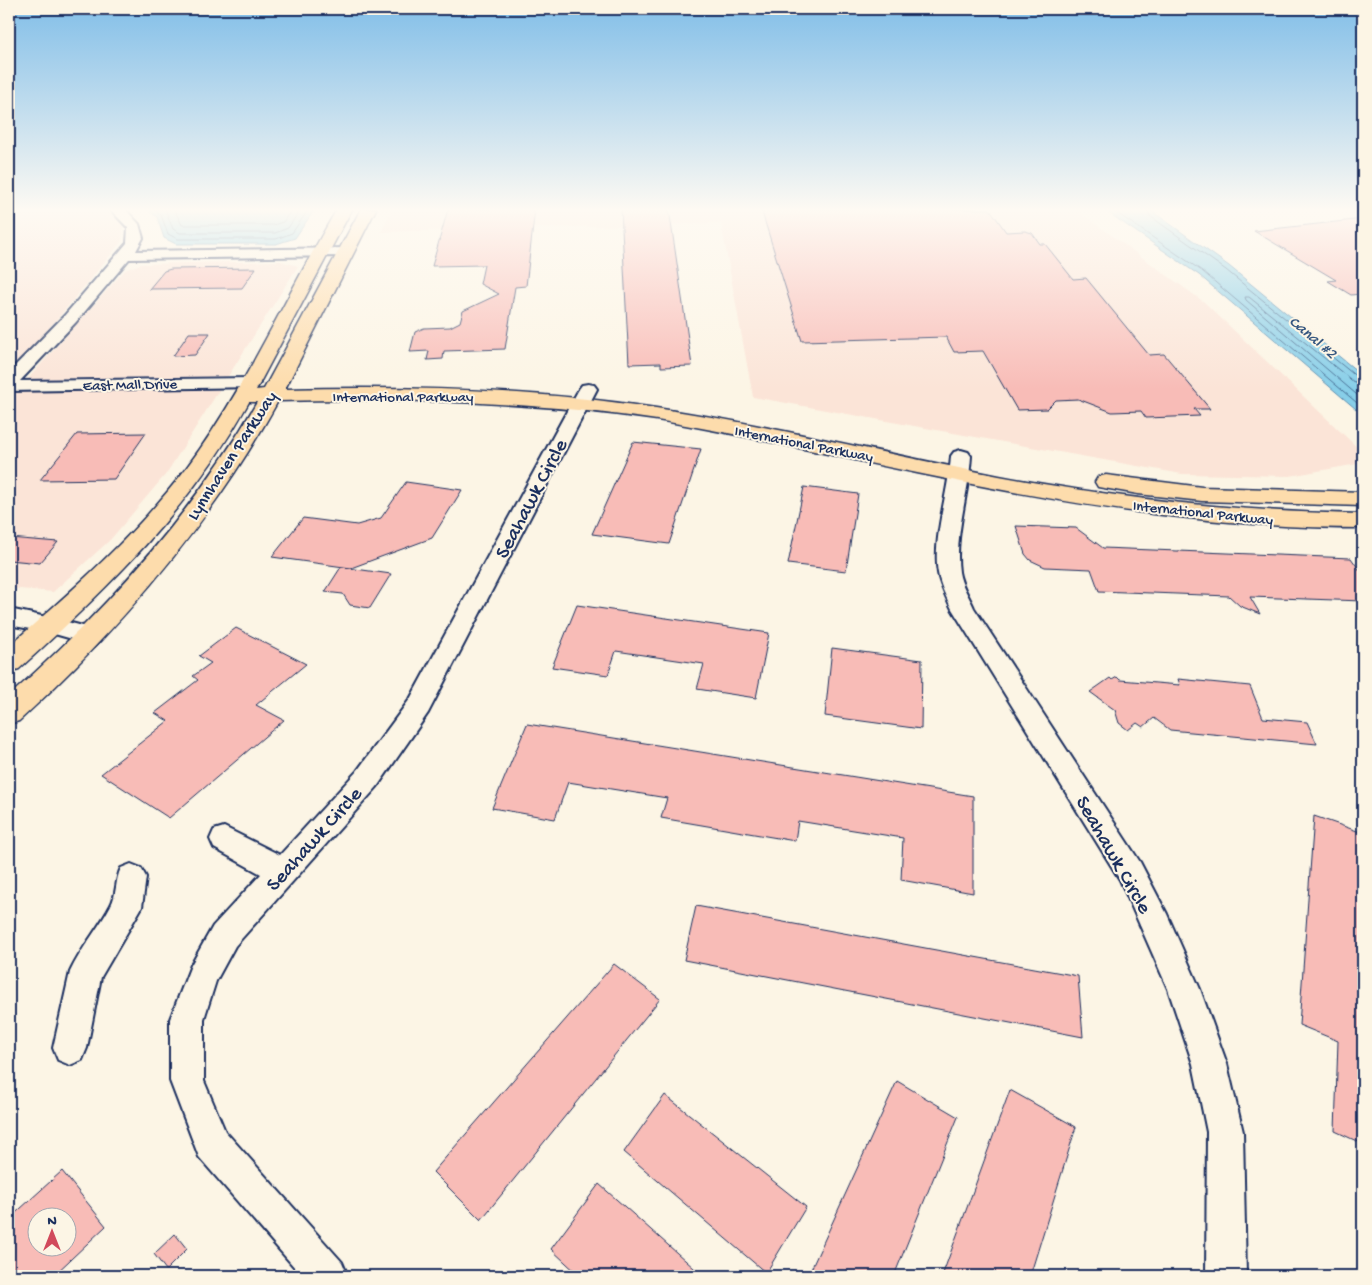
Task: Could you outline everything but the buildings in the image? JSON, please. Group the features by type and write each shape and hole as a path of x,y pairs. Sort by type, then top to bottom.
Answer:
{"main road":[{"name":"Lynnhaven Parkway","path":"9,713 44,682 127,599 172,544 225,472 311,269"},
{"name":"Lynnhaven Parkway","path":"9,662 87,593 154,525 260,389 335,269"},
{"name":"International Parkway","path":"260,389 513,398 585,396 658,414 961,465 1135,488 1286,498 1363,499"},
{"name":"International Parkway","path":"961,465 1164,510 1243,518 1363,521"}],"street":[{"path":"9,382 70,319 112,269"},
{"name":"East Mall Drive","path":"9,386 260,389"},
{"name":"East Mall Drive","path":"9,397 260,389"},
{"name":"Seahawk Circle","path":"328,1276 212,1144 188,1081 187,1019 202,976 224,936 367,779 419,706 585,396"},
{"name":"Seahawk Circle","path":"961,465 949,533 948,571 963,609 1130,871 1156,924 1184,989 1210,1064 1225,1132 1226,1276"},
{"path":"9,617 51,625 90,636"},
{"path":"224,839 283,871"},
{"path":"70,1048 86,972 127,907 131,877"}],"shaded area":[{"path":"9,269 99,269 59,317 9,372"},
{"path":"296,269 166,474 110,540 53,592 9,588 9,400 125,270"},
{"path":"729,269 1158,269 1204,302 1363,453 1363,463 1290,476 1182,474 753,397"}],"water":[{"name":"Canal #2","path":"1190,269 1233,269 1363,376 1363,415"}]}
